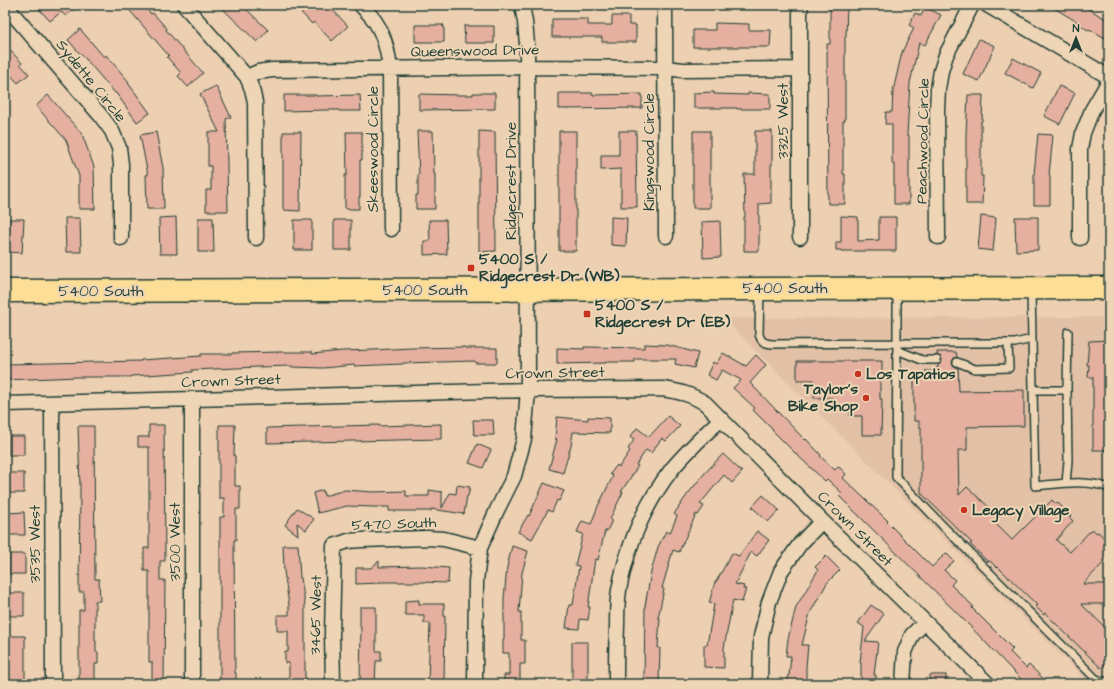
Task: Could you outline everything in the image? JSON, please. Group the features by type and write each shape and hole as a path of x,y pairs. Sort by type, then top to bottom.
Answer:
{"main road":[{"name":"5400 South","path":"5,291 1109,288"}],"street":[{"name":"Sydette Circle","path":"5,5 101,116 112,131 119,148 121,164 121,238"},
{"path":"184,5 247,77 252,89 255,102 256,238"},
{"name":"Skeeswood Circle","path":"361,5 375,21 383,36 387,49 390,69 391,229"},
{"name":"Ridgecrest Drive","path":"475,684 476,581 480,548 514,476 524,439 528,390 527,44 522,5"},
{"name":"Kingswood Circle","path":"665,5 666,236"},
{"name":"3325 West","path":"800,237 801,5"},
{"name":"Peachwood Circle","path":"938,237 938,89 941,71 946,55 972,5"},
{"path":"987,5 1109,77"},
{"name":"Queenswood Drive","path":"247,77 258,72 272,70 527,67 665,68 683,70 800,69"},
{"path":"1080,238 1080,149 1083,133 1092,110 1109,81"},
{"name":"Crown Street","path":"5,404 528,390 663,390 682,392 705,403 988,684"},
{"name":"3500 West","path":"192,399 192,684"},
{"name":"3535 West","path":"52,403 52,684"},
{"path":"616,684 618,591 628,551 643,515 672,469 721,419"},
{"path":"760,684 762,637 769,602 781,571 800,544 822,520"},
{"name":"5470 South","path":"334,546 348,541 427,538 444,539 480,548"},
{"name":"3465 West","path":"333,684 332,635 334,546"},
{"path":"904,684 905,652 912,635 925,622"}],"lane":[{"path":"760,288 759,334 762,342 766,344 897,347 1015,343 1032,339"},
{"path":"897,288 896,477 1095,678 1102,682 1109,681"},
{"path":"1030,288 1035,486 1066,483 1098,484 1109,488"},
{"path":"1066,483 1068,461 1068,332"},
{"path":"957,362 975,369 1009,368 1008,343"},
{"path":"897,347 922,360 937,360"},
{"path":"1033,390 1067,390"}],"shaded area":[{"path":"1109,317 1109,684 1090,684 723,318"}],"building":[{"path":"44,5 78,5 66,16 61,12 50,21 39,9"},
{"path":"125,5 143,5 151,14 153,13 203,73 188,87 178,76 181,73 167,57 169,56"},
{"path":"219,5 242,5 268,30 257,42"},
{"path":"294,5 328,5 348,26 332,41 314,22 312,24"},
{"path":"830,5 847,5 845,37 845,121 843,121 843,174 845,174 845,204 828,204 827,44 830,44"},
{"path":"1049,5 1082,5 1109,21 1109,40 1089,29 1088,30"},
{"path":"925,7 941,15 925,45 919,43 910,83 907,135 909,135 909,204 894,204 892,124 885,124 886,112 892,112 893,91 902,52 914,28 909,25 915,13 921,16"},
{"path":"612,16 629,16 629,25 636,25 636,42 602,42 602,37 552,37 552,19 588,19 588,25 612,25"},
{"path":"715,23 749,24 749,30 771,30 770,47 693,47 693,30 715,30"},
{"path":"415,25 444,25 442,26 444,26 444,42 415,42"},
{"path":"464,26 494,26 494,43 465,43"},
{"path":"80,29 104,57 106,55 129,82 128,83 150,113 137,122 116,93 68,40"},
{"path":"979,39 995,46 979,81 963,74"},
{"path":"5,45 22,63 20,64 29,74 18,83 5,69"},
{"path":"1013,58 1041,73 1033,88 1005,73"},
{"path":"216,86 231,117 226,119 228,211 206,211 206,190 211,190 211,166 208,166 208,132 219,132 200,94"},
{"path":"1059,86 1075,93 1060,124 1044,116"},
{"path":"714,92 714,94 770,94 770,109 694,108 694,93"},
{"path":"473,93 495,93 495,109 419,110 419,94 473,95"},
{"path":"559,93 593,93 593,95 642,94 642,108 559,109"},
{"path":"48,95 82,134 94,167 95,209 79,209 79,176 66,140 36,106"},
{"path":"284,95 360,95 361,111 284,111"},
{"path":"968,95 983,95 981,121 981,176 983,176 982,204 966,204 966,134"},
{"path":"417,131 433,131 435,209 416,209 416,195 418,195 419,175"},
{"path":"479,131 495,132 496,251 479,252"},
{"path":"559,131 576,131 576,251 559,251"},
{"path":"619,131 636,131 637,207 621,207 621,169 601,170 601,155 619,155"},
{"path":"693,131 710,131 710,208 693,208"},
{"path":"755,131 772,131 771,203 759,204 759,251 744,251 744,174 755,174"},
{"path":"156,132 163,168 164,209 147,209 146,175 148,175 140,135"},
{"path":"283,132 301,132 300,211 283,210"},
{"path":"346,132 362,132 359,209 345,209 345,175 347,175"},
{"path":"1038,134 1053,135 1049,175 1050,205 1034,205 1034,174"},
{"path":"841,216 858,217 858,241 879,240 879,217 896,217 896,251 836,250 836,242 841,242"},
{"path":"981,216 996,218 993,251 978,249"},
{"path":"176,217 177,254 160,254 159,218"},
{"path":"611,217 627,218 626,246 611,245"},
{"path":"1015,217 1038,217 1038,250 1016,251"},
{"path":"65,218 80,218 81,252 66,252"},
{"path":"198,218 213,218 214,252 198,252"},
{"path":"9,219 24,219 22,253 8,252"},
{"path":"294,220 312,220 312,250 294,250"},
{"path":"334,220 351,220 351,250 334,250"},
{"path":"429,220 446,220 447,254 424,255 424,241 430,241"},
{"path":"720,221 721,257 703,258 702,222"},
{"path":"1109,340 1109,450 1093,450 1093,377 1088,377 1089,365 1087,365 1089,341"},
{"path":"644,344 667,345 698,353 694,368 675,364 676,359 635,359 635,362 557,364 557,348 644,348"},
{"path":"465,347 497,348 497,363 475,363 475,361 354,365 323,368 292,366 258,367 192,370 192,372 131,377 77,377 5,380 5,364 141,361 201,356 201,354 312,352 312,354 342,351"},
{"name":"Legacy Village","path":"937,352 956,352 957,357 954,358 952,362 953,365 958,368 959,391 1024,390 1024,426 967,427 967,450 958,450 959,495 967,487 991,509 990,510 999,519 995,523 1012,540 1052,500 1056,504 1058,503 1071,516 1069,517 1073,521 1056,540 1070,552 1092,529 1097,533 1098,532 1109,542 1109,557 1083,584 1109,584 1109,604 1081,604 1109,631 1109,659 1101,668 1045,613 1044,615 1035,606 1037,605 998,567 997,568 990,561 988,562 970,544 972,543 921,493 921,427 919,427 919,421 914,421 914,377 925,377 925,371 935,371 935,368 938,368 938,365 942,360 941,357 937,355"},
{"path":"723,353 746,366 756,355 766,365 750,383 805,440 806,439 821,455 820,456 835,470 838,466 846,474 843,478 888,521 887,522 932,567 946,553 954,561 944,570 955,580 951,585 1013,649 1010,652 1026,668 1029,665 1049,684 1026,684 839,496 842,493 827,479 825,481 753,410 755,408 733,388 741,380 722,370 716,380 707,375 713,362 716,364"},
{"path":"797,361 882,361 882,379 880,379 880,399 882,399 881,435 862,435 862,416 850,416 849,406 832,407 832,398 814,398 814,380 797,380"},
{"path":"668,416 680,426 666,441 662,438 651,453 646,450 636,465 638,466 621,492 623,492 610,519 612,520 607,531 605,531 598,560 595,559 588,607 590,607 588,620 580,619 579,629 566,628 569,605 573,605 579,566 575,565 583,534 577,532 582,521 591,524 613,476 610,474 617,465 619,467 630,451 628,449 634,440 630,437 637,428 649,437"},
{"path":"557,417 588,420 588,417 610,418 610,433 573,432 571,446 563,473 549,469 557,439 555,439"},
{"path":"473,420 493,420 494,435 474,435"},
{"path":"441,424 441,439 267,443 267,428"},
{"path":"149,425 164,425 165,561 160,561 160,580 165,580 164,684 152,684 152,662 149,662 149,571 144,571 144,548 149,548 149,447 138,447 138,437 149,437"},
{"path":"219,425 235,425 235,486 240,486 240,509 236,509 236,540 234,540 236,684 220,684 220,517 224,517 224,498 219,498"},
{"path":"78,426 94,426 95,579 99,579 100,601 95,601 95,641 96,652 98,652 98,664 95,664 95,684 79,684 79,610 84,610 84,592 79,592 80,487"},
{"path":"9,436 24,436 24,455 9,455"},
{"path":"477,444 491,450 483,468 469,463"},
{"path":"723,454 742,472 732,483 724,475 700,504 704,506 698,515 696,514 679,552 673,550 662,588 664,589 658,618 660,618 658,648 660,648 659,684 644,684 645,606 651,572 658,547 666,531 670,533 677,516 674,514 687,495"},
{"path":"9,473 24,473 24,493 9,493"},
{"path":"544,483 564,491 559,501 557,500 552,512 548,510 532,539 518,532 528,515 529,516"},
{"path":"457,485 470,487 464,514 431,509 431,511 389,511 389,507 347,506 318,513 313,493 323,490 324,496 345,490 373,492 406,491 406,496 429,496 429,490 442,492 442,508 450,493 456,494"},
{"path":"763,495 779,510 768,522 752,507"},
{"path":"297,508 314,519 306,530 297,523 298,535 285,525"},
{"path":"24,512 25,535 8,535 8,513"},
{"path":"757,531 769,540 757,556 751,552 735,584 744,586 743,589 746,589 742,602 733,600 724,648 724,668 704,667 704,645 707,645 714,604 709,603 715,582 732,553 739,556"},
{"path":"283,545 298,545 300,578 305,605 305,684 289,684 289,663 285,663 285,652 288,652 288,631 277,631 277,615 289,615 284,571"},
{"path":"512,546 528,551 522,573 519,612 521,612 521,640 525,640 525,664 520,664 520,684 504,684 504,675 509,675 509,653 503,653 504,599 507,567"},
{"path":"9,554 25,554 25,574 9,574"},
{"path":"826,556 840,570 827,583 810,613 802,645 808,645 806,684 788,684 791,656 786,656 788,639 796,607 818,570 815,567"},
{"path":"379,561 379,567 422,566 449,568 448,583 379,582 356,584 356,568 371,568"},
{"path":"9,593 24,593 24,616 8,616"},
{"path":"419,600 419,604 444,604 444,684 428,684 430,623 424,623 424,615 405,615 405,601"},
{"path":"871,605 884,614 865,641 878,642 874,675 876,675 876,684 861,684 860,663 864,627 858,623"},
{"path":"360,607 376,607 376,651 381,651 381,661 376,661 375,684 360,684"},
{"path":"9,636 25,636 25,684 9,684"},
{"path":"572,642 588,642 588,684 572,684"},
{"path":"930,675 946,675 946,684 929,684"}],"place":[{"name":"5400 S / Ridgecrest Dr (WB)","path":"471,268"},
{"name":"5400 S / Ridgecrest Dr (EB)","path":"587,314"},
{"name":"Los Tapatios","path":"858,374"},
{"name":"Taylor's Bike Shop","path":"866,398"},
{"name":"Legacy Village","path":"964,510"}]}
